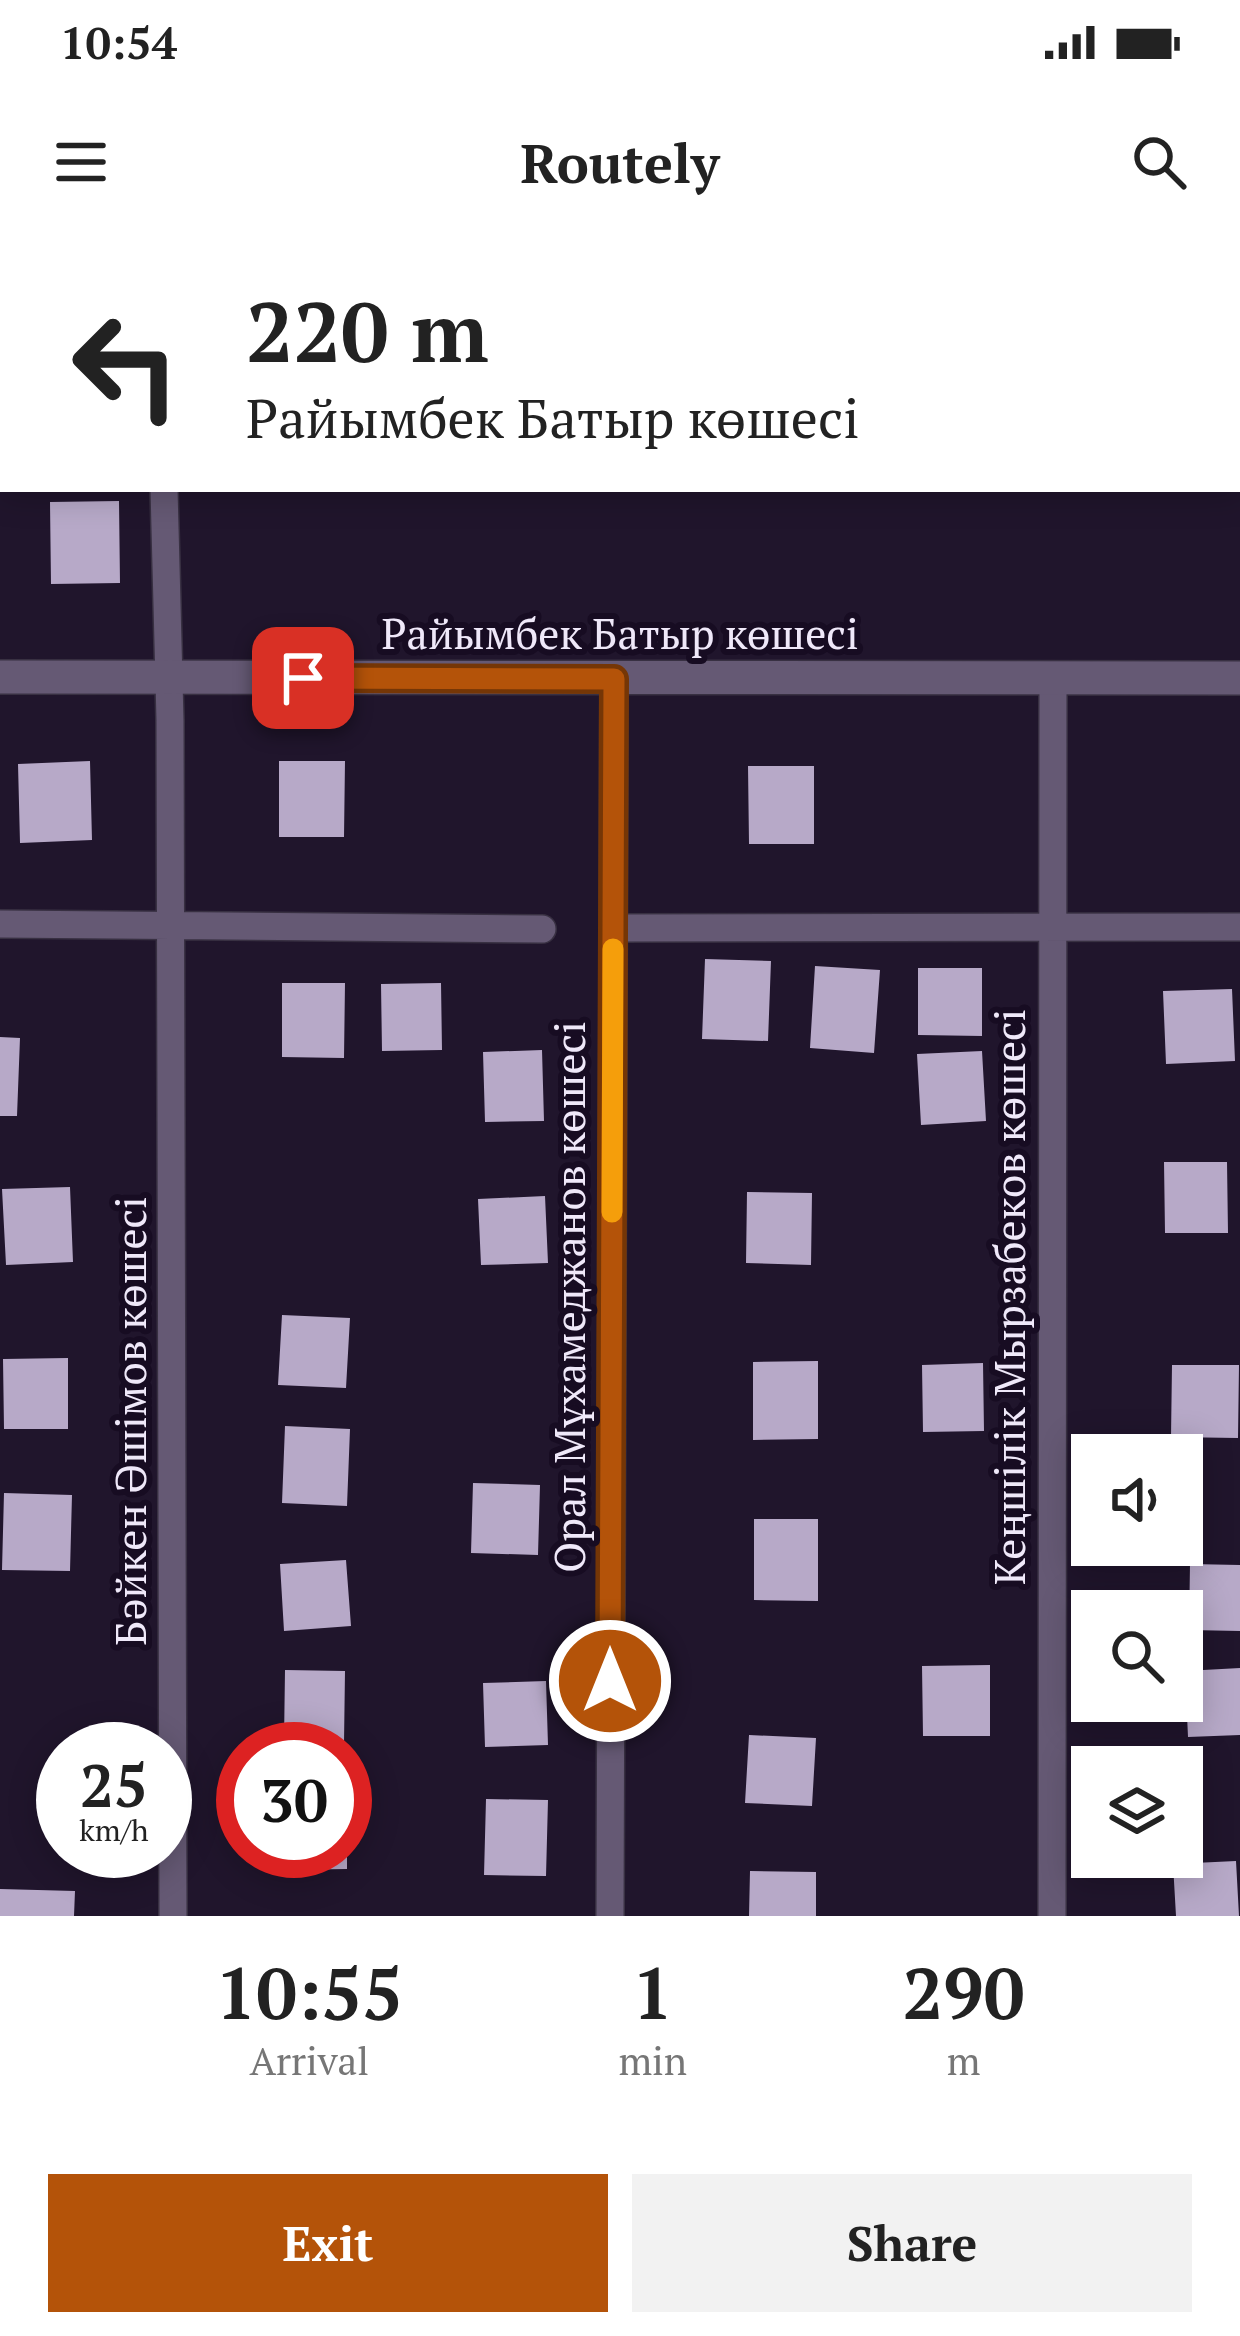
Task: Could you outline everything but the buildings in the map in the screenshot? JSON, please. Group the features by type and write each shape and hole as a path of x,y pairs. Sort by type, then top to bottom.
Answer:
{"street":[{"name":"Бәйкен Әшімов көшесі","path":"164,492 172,926 173,1916"},
{"name":"Райымбек Батыр көшесі","path":"0,677 1240,678"},
{"name":"Орал Мұхамеджанов көшесі","path":"610,1916 614,679"},
{"name":"Кеңшілік Мырзабеков көшесі","path":"1052,1916 1053,679"},
{"path":"0,924 542,928"},
{"path":"613,928 1240,927"}],"slow traffic":[{"path":"612,1212 613,949"}],"route":[{"path":"303,678 614,679 610,1681"}]}
